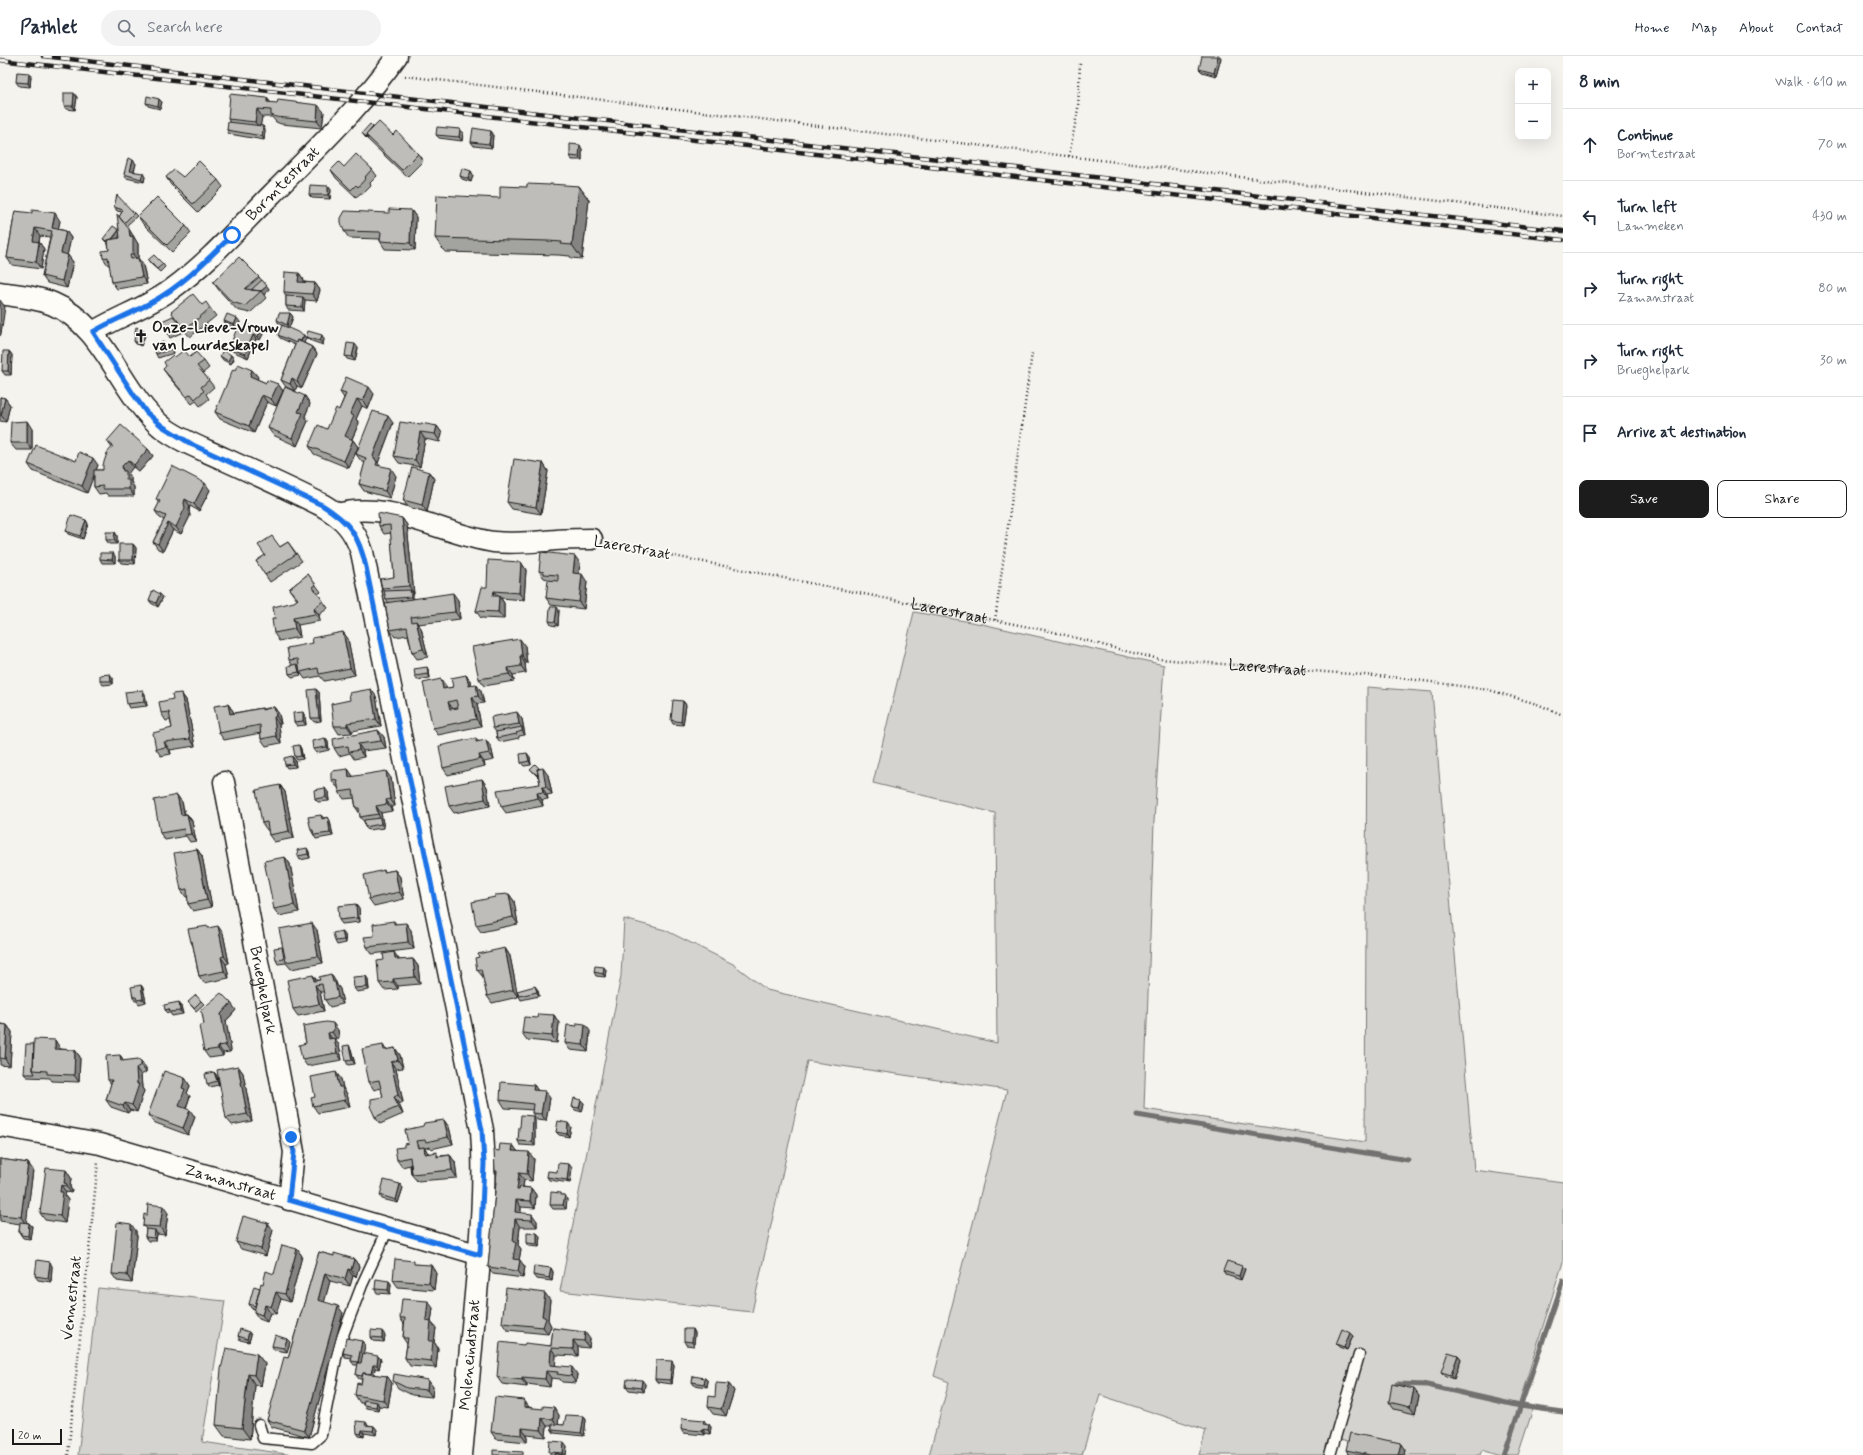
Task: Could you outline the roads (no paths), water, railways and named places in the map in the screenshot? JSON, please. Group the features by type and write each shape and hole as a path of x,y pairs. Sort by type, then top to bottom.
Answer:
{"street":[{"name":"Bormtestraat","path":"93,332 108,323 151,303 199,269 344,121 384,74 397,56"},
{"name":"Moleneindstraat","path":"0,293 33,298 54,304 79,319 93,332 146,412 162,426 193,445 311,500 337,514 357,537 362,552 482,1130 484,1170 480,1255 461,1455"},
{"name":"Laerestraat","path":"337,514 353,509 414,518 477,538 495,542 592,539"},
{"name":"Brueghelpark","path":"224,782 294,1152 289,1200"},
{"name":"Zamanstraat","path":"0,1126 100,1144 480,1255"}],"lane":[{"path":"259,1425 263,1438 312,1443 321,1435 338,1348 362,1285 388,1229"},
{"path":"1330,1455 1359,1355"}],"waterway":[{"path":"1137,1115 1408,1160"},
{"path":"1504,1455 1563,1281"},
{"path":"1397,1384 1427,1385 1520,1406 1563,1412"}],"railway":[{"path":"43,56 1563,231"},
{"path":"0,60 1563,240"}],"place":[{"name":"Onze-Lieve-Vrouw van Lourdeskapel","path":"141,336"}]}
